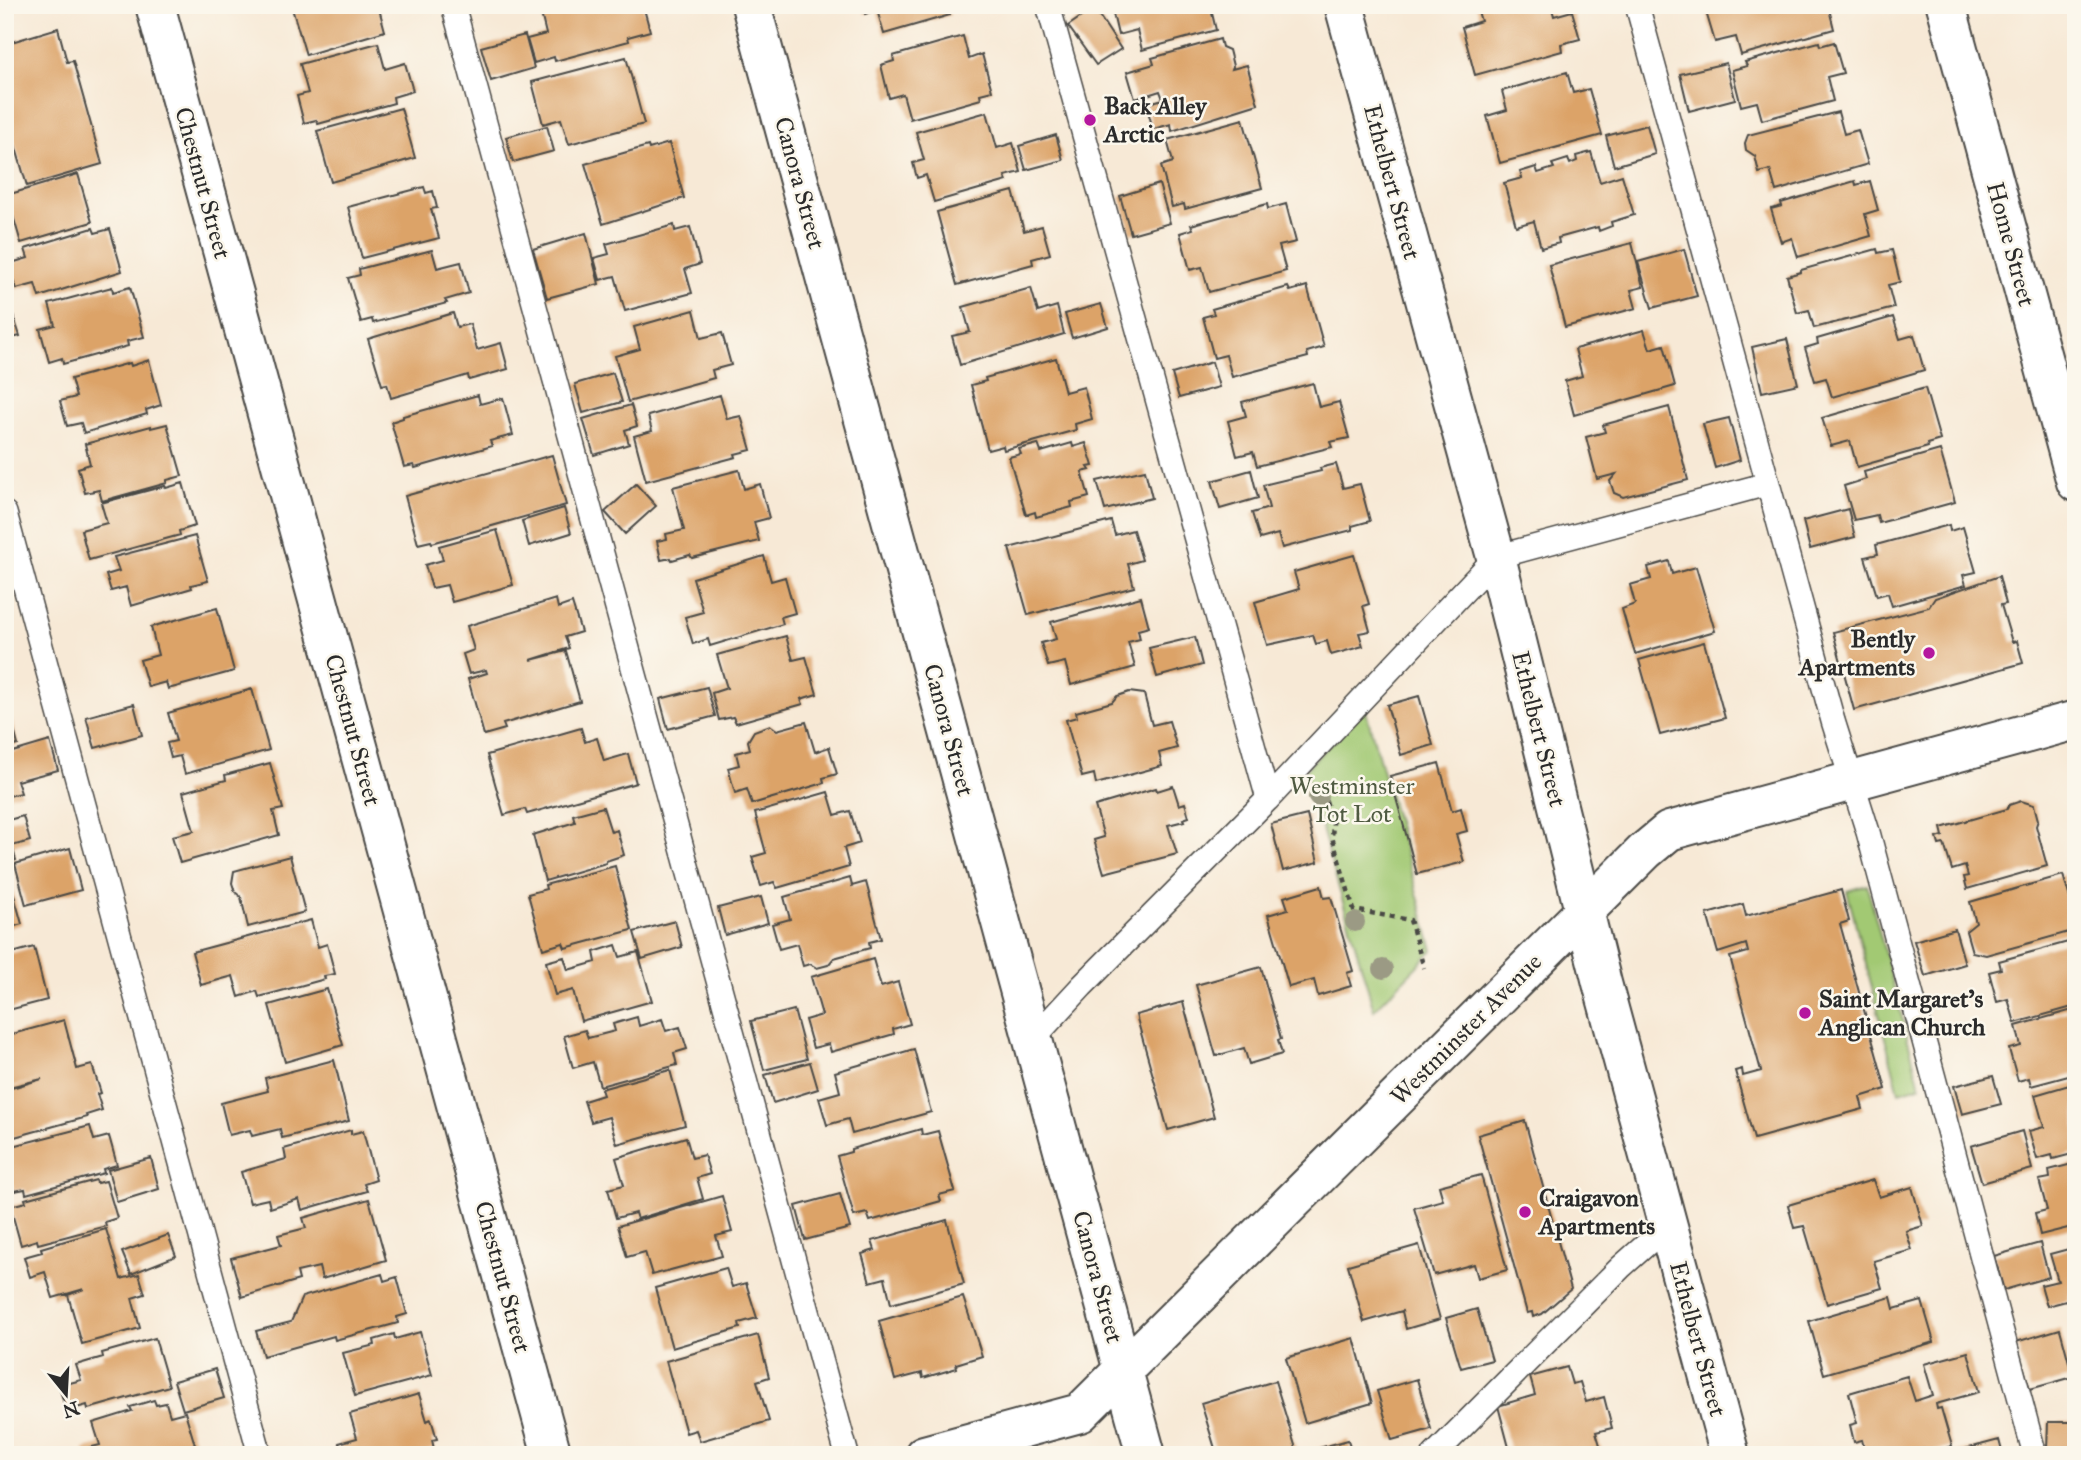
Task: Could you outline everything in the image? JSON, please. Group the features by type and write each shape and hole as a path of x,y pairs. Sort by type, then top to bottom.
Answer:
{"street":[{"name":"Chestnut Street","path":"155,5 552,1455"},
{"name":"Canora Street","path":"751,5 1146,1455"},
{"name":"Ethelbert Street","path":"1344,5 1496,557 1584,912 1730,1455"},
{"name":"Home Street","path":"1946,5 2076,482"},
{"name":"Westminster Avenue","path":"924,1455 1080,1412 1645,851 1669,831 2076,720"}],"lane":[{"path":"453,5 847,1455"},
{"path":"1048,5 1268,799"},
{"path":"1637,5 1767,484 1871,846 2035,1455"},
{"path":"1033,1039 1268,799 1496,557 1767,484"},
{"path":"5,513 260,1455"},
{"path":"1438,1453 1621,1267 1667,1227"}],"path":[{"path":"1309,755 1318,763 1315,767 1333,824 1332,837 1354,910 1410,919 1424,968"}],"green space":[{"name":"Westminster Tot Lot","path":"1365,708 1433,950 1374,1010 1305,770"},
{"path":"1867,885 1920,1086 1899,1092 1847,891"}],"building":[{"path":"291,5 378,5 385,31 306,55"},
{"path":"539,5 643,5 650,31 628,37 629,41 555,61 554,57 534,63 527,39 546,34"},
{"path":"862,5 948,5 950,15 884,34 877,10 865,14"},
{"path":"1111,5 1210,5 1216,30 1142,50 1137,30 1118,35"},
{"path":"1476,5 1551,5 1554,16 1572,11 1580,39 1561,44 1562,51 1475,75 1462,27 1481,21"},
{"path":"1728,5 1828,5 1834,29 1741,55 1736,37 1715,42 1706,12"},
{"path":"1094,8 1121,49 1096,65 1068,26"},
{"path":"58,28 67,62 73,61 102,164 27,186 5,110 5,44"},
{"path":"525,35 534,68 491,81 481,47"},
{"path":"963,36 969,59 982,54 992,91 980,94 981,99 910,119 903,94 889,98 881,65 894,61 893,56"},
{"path":"1220,39 1222,47 1229,50 1232,69 1247,65 1258,104 1172,131 1171,124 1153,129 1146,104 1163,99 1160,91 1135,99 1127,72 1154,64 1152,58"},
{"path":"1819,42 1820,46 1834,42 1843,73 1827,77 1833,101 1762,120 1757,102 1741,106 1732,70 1747,66 1745,62"},
{"path":"378,43 385,69 405,63 413,91 393,97 394,103 318,124 316,120 304,123 297,96 308,93 300,64"},
{"path":"626,57 644,124 569,144 561,119 543,124 532,82"},
{"path":"1726,63 1735,99 1689,111 1680,74"},
{"path":"1567,72 1573,93 1589,89 1602,135 1500,163 1487,116 1507,110 1502,91"},
{"path":"401,108 415,158 331,182 317,131"},
{"path":"987,112 997,148 1013,143 1021,172 1005,176 1007,181 934,202 926,175 917,178 913,163 924,160 916,132"},
{"path":"1838,112 1844,134 1858,130 1868,164 1776,191 1770,170 1759,173 1755,156 1746,150 1748,135"},
{"path":"1243,119 1262,188 1185,209 1184,204 1172,207 1161,166 1173,162 1167,140"},
{"path":"1647,125 1655,154 1614,166 1606,136"},
{"path":"547,126 554,151 513,162 506,137"},
{"path":"1056,135 1063,160 1026,170 1019,146"},
{"path":"669,143 684,198 603,224 585,164 648,146 649,149"},
{"path":"1591,152 1600,182 1622,175 1634,215 1611,222 1612,226 1599,231 1598,227 1558,238 1559,243 1541,248 1534,221 1516,226 1504,183 1522,178 1520,172 1536,167 1538,173 1554,168 1552,164 1568,159 1570,164 1577,161 1576,156"},
{"path":"78,174 92,222 21,243 7,195"},
{"path":"1855,181 1856,185 1870,181 1878,210 1865,214 1871,236 1798,257 1792,238 1781,242 1771,209 1782,206 1781,203"},
{"path":"1159,184 1170,223 1131,234 1120,196"},
{"path":"424,187 426,193 433,191 437,208 431,209 439,238 362,258 348,207"},
{"path":"1013,191 1024,231 1042,226 1050,254 1032,259 1033,264 957,285 937,212"},
{"path":"1267,204 1268,209 1286,204 1296,242 1279,246 1286,271 1209,292 1202,267 1190,270 1180,233 1193,229 1191,225"},
{"path":"674,225 675,231 690,227 700,264 685,269 692,293 625,311 615,276 600,280 594,258 609,254 606,244"},
{"path":"93,228 95,233 110,229 122,271 39,297 35,284 16,289 8,264 28,258 25,249"},
{"path":"586,233 599,284 547,298 533,249"},
{"path":"1632,243 1643,287 1631,290 1636,308 1565,327 1549,265"},
{"path":"1684,249 1697,296 1652,308 1638,262"},
{"path":"1877,249 1878,253 1892,250 1900,282 1888,285 1894,308 1814,328 1809,310 1797,313 1787,276"},
{"path":"432,250 437,268 461,262 469,293 445,300 447,303 373,323 372,319 361,322 348,278 360,275 359,269"},
{"path":"1307,286 1324,347 1307,352 1308,357 1232,377 1226,355 1214,358 1203,317 1214,314 1212,309 1288,287 1290,291"},
{"path":"112,287 113,292 130,287 144,337 127,341 128,346 63,364 62,358 49,362 40,329 55,325 49,304"},
{"path":"1031,288 1038,312 1057,306 1064,334 960,365 952,336 970,332 963,307"},
{"path":"1101,304 1108,327 1072,338 1065,314"},
{"path":"10,305 20,336 5,340 5,307"},
{"path":"694,310 701,338 722,333 731,365 712,370 714,378 628,402 615,356 640,349 634,327"},
{"path":"453,313 457,327 470,324 477,350 501,343 508,369 469,380 468,375 391,398 387,384 382,385 368,339"},
{"path":"1893,317 1900,339 1914,335 1924,370 1832,397 1826,378 1815,381 1805,348 1818,344 1817,339"},
{"path":"1644,330 1650,349 1664,345 1675,386 1574,415 1565,381 1582,376 1575,349"},
{"path":"1787,339 1798,384 1762,392 1752,347"},
{"path":"1056,358 1065,392 1084,387 1092,419 1075,424 1076,430 1004,450 1003,446 988,450 971,385 986,381 985,378"},
{"path":"149,360 161,405 146,410 147,414 84,433 81,423 67,426 60,401 76,397 71,379"},
{"path":"1212,362 1219,387 1179,398 1172,374"},
{"path":"613,373 622,402 583,413 575,384"},
{"path":"1313,383 1319,407 1339,402 1349,438 1330,442 1332,447 1257,466 1253,452 1237,456 1228,421 1246,416 1242,402"},
{"path":"1925,388 1940,440 1927,444 1928,447 1857,467 1850,441 1831,446 1822,418"},
{"path":"478,395 480,404 503,398 513,435 490,441 492,446 415,468 414,465 404,467 391,422 403,416"},
{"path":"720,395 727,419 741,416 751,450 735,454 736,457 646,481 634,436 652,431 648,416"},
{"path":"631,405 637,426 625,430 629,444 594,455 583,419"},
{"path":"1669,407 1688,480 1623,497 1614,493 1610,481 1616,474 1597,479 1586,437 1605,432 1603,425"},
{"path":"1729,418 1740,460 1715,468 1703,424"},
{"path":"167,424 182,476 167,480 167,483 102,501 99,490 85,493 78,468 90,464 85,444"},
{"path":"1072,443 1073,447 1086,443 1093,466 1082,472 1089,497 1071,502 1072,507 1036,517 1035,512 1026,515 1009,457 1021,454 1019,449 1038,444 1041,452"},
{"path":"1940,450 1955,502 1879,523 1877,515 1854,520 1844,486 1866,479 1864,472"},
{"path":"552,455 566,505 432,543 418,544 405,496"},
{"path":"1336,464 1343,488 1360,484 1370,521 1352,526 1352,530 1282,548 1278,534 1260,539 1252,513 1269,508 1263,485 1321,471 1320,468"},
{"path":"739,470 744,489 760,484 769,518 754,522 759,541 692,558 690,555 661,560 657,541 667,539 666,534 684,530 673,487"},
{"path":"1145,470 1152,498 1105,510 1097,481"},
{"path":"1251,470 1258,498 1220,509 1212,481"},
{"path":"183,483 195,526 179,531 180,535 89,560 81,530 107,523 101,503"},
{"path":"636,484 656,506 625,534 605,512"},
{"path":"564,508 571,533 529,546 522,521"},
{"path":"1848,509 1855,537 1810,549 1803,521"},
{"path":"1111,521 1115,535 1133,530 1142,560 1128,564 1134,587 1028,615 1009,548"},
{"path":"1949,525 1950,531 1963,527 1976,572 1963,575 1966,585 1892,606 1888,593 1877,596 1865,557 1878,554 1876,545"},
{"path":"497,530 513,585 452,602 447,585 432,588 425,565 443,560 439,546"},
{"path":"195,536 208,581 131,606 126,587 111,591 106,575 119,571 114,557"},
{"path":"1354,555 1369,604 1363,606 1370,631 1359,633 1363,646 1331,655 1327,641 1316,644 1313,635 1267,645 1255,602 1299,589 1294,572"},
{"path":"764,556 771,581 785,577 795,613 781,617 783,624 710,646 708,639 693,644 685,617 703,612 693,578"},
{"path":"1669,561 1672,574 1696,567 1715,631 1635,654 1622,609 1635,604 1630,585 1651,579 1648,567"},
{"name":"Bently Apartments","path":"1999,576 2006,604 2001,605 2012,642 2017,641 2023,663 1854,710 1833,632 1929,607 1935,598"},
{"path":"1141,597 1149,627 1138,630 1140,639 1128,642 1135,667 1071,685 1065,662 1048,666 1041,643 1056,639 1051,622"},
{"path":"556,599 558,608 572,603 581,632 565,637 569,648 531,660 566,651 580,701 503,724 505,729 484,735 468,679 487,673 486,670 469,674 463,654 474,650 467,626"},
{"path":"217,608 234,671 168,689 166,682 148,687 140,660 158,655 151,627"},
{"path":"786,636 793,660 806,657 817,694 801,699 803,704 736,723 733,717 719,720 712,693 727,688 717,655"},
{"path":"1195,637 1202,665 1157,677 1149,648"},
{"path":"1704,642 1725,718 1660,735 1639,660"},
{"path":"707,687 715,716 668,729 660,699"},
{"path":"252,689 269,750 185,774 180,756 171,758 167,743 176,741 168,713"},
{"path":"1129,692 1144,694 1152,725 1169,721 1177,748 1159,753 1162,766 1096,784 1094,774 1082,777 1066,720 1077,717 1076,712 1112,702 1117,696"},
{"path":"1419,696 1433,745 1401,755 1387,705"},
{"path":"134,704 142,735 95,748 86,717"},
{"path":"10,714 18,745 5,748 5,715"},
{"path":"806,722 815,752 829,747 837,774 823,778 824,783 752,804 747,789 735,793 728,768 739,765 736,753 750,749 748,741 754,731 770,725 777,730"},
{"path":"581,728 585,742 597,738 604,761 628,754 636,783 527,814 525,809 504,815 487,755"},
{"path":"50,741 58,770 17,781 21,793 5,797 6,754"},
{"path":"270,763 283,809 273,811 279,835 180,863 172,836 194,831 183,792 226,780 225,775"},
{"path":"1439,763 1452,811 1461,808 1467,831 1456,834 1464,862 1417,874 1390,776"},
{"path":"1173,786 1179,805 1185,803 1189,817 1168,825 1177,854 1104,873 1094,840 1104,837 1095,806 1156,788 1157,791"},
{"path":"828,792 835,815 850,811 860,843 844,848 849,867 777,888 774,882 761,886 752,857 766,853 755,813"},
{"path":"2021,801 2034,805 2038,820 2036,826 2047,866 1967,889 1964,877 1968,876 1965,866 1952,870 1944,844 1939,845 1937,838 1943,836 1941,828 2007,809 2009,805"},
{"path":"603,807 611,832 617,830 624,855 545,881 533,835 575,822 573,815"},
{"path":"1307,815 1318,862 1283,871 1271,824"},
{"path":"23,816 30,841 12,846 16,860 5,863 5,821"},
{"path":"70,848 81,890 26,905 15,864"},
{"path":"290,856 305,912 248,927 241,897 235,892 232,883 234,871"},
{"path":"615,866 632,930 565,948 563,943 543,949 528,894 546,889 545,885"},
{"path":"8,874 22,924 5,929 5,875"},
{"path":"2063,875 2076,918 2076,930 1986,955 1972,952 1966,931 1976,923 1970,902"},
{"path":"850,878 852,886 866,882 881,939 869,942 870,948 834,958 828,965 817,968 810,964 803,966 797,944 779,949 772,924 790,919 784,897"},
{"path":"1321,886 1324,898 1331,897 1353,971 1347,973 1351,986 1318,996 1314,980 1289,987 1268,915 1288,909 1284,897"},
{"name":"Saint Margaret's Anglican Church","path":"1841,890 1849,921 1840,924 1886,1089 1860,1097 1863,1109 1754,1139 1735,1071 1742,1069 1743,1076 1761,1071 1730,957 1748,952 1746,944 1718,953 1707,914 1743,904 1746,916"},
{"path":"761,897 768,923 725,935 718,908"},
{"path":"311,920 318,947 327,944 335,974 259,997 257,991 239,997 233,976 201,985 192,952"},
{"path":"675,921 682,947 642,959 634,932"},
{"path":"1955,929 1965,964 1925,976 1914,941"},
{"path":"2068,942 2069,947 2076,945 2076,1006 2015,1023 2008,999 1997,1002 1989,972 2001,969 1999,961"},
{"path":"616,945 620,957 638,952 652,1001 581,1021 573,990 555,995 546,962 564,957 568,970 596,962 594,952"},
{"path":"34,947 47,1000 5,1011 5,955"},
{"path":"873,959 881,987 898,982 910,1024 893,1029 894,1034 831,1052 829,1044 813,1048 805,1020 822,1015 811,977"},
{"path":"1261,967 1281,1039 1278,1040 1282,1054 1249,1064 1244,1048 1216,1056 1196,985"},
{"path":"327,989 343,1045 285,1062 269,1005"},
{"path":"1183,1002 1214,1117 1168,1130 1136,1015"},
{"path":"2076,1009 2076,1074 2031,1086 2029,1078 2018,1081 2009,1049 2021,1046 2016,1026"},
{"path":"794,1010 807,1059 764,1070 751,1021"},
{"path":"637,1017 639,1026 662,1019 666,1031 680,1027 687,1049 674,1053 677,1065 600,1086 593,1062 573,1068 564,1036 585,1030 588,1038 615,1031 613,1024"},
{"path":"64,1020 77,1069 92,1065 101,1093 97,1094 102,1110 86,1115 87,1117 11,1138 10,1134 5,1135 5,1090 42,1079 5,1088 5,1036"},
{"path":"914,1049 931,1112 852,1134 848,1119 827,1125 819,1098 840,1092 835,1072"},
{"path":"334,1060 349,1121 282,1138 280,1129 252,1136 250,1130 229,1135 221,1103 268,1091 265,1078"},
{"path":"810,1062 818,1089 773,1103 765,1075"},
{"path":"670,1070 685,1125 617,1144 609,1117 591,1122 584,1101 603,1095 601,1089"},
{"path":"1993,1076 2001,1104 1962,1114 1954,1086"},
{"path":"2076,1083 2076,1153 2053,1159 2052,1155 2037,1159 2029,1131 2044,1127 2035,1095"},
{"name":"Craigavon Apartments","path":"1525,1121 1571,1289 1542,1314 1533,1317 1532,1312 1527,1313 1478,1135"},
{"path":"90,1126 94,1140 109,1136 117,1165 103,1169 104,1173 26,1194 25,1189 14,1191 5,1160 5,1148"},
{"path":"921,1129 922,1135 938,1131 955,1191 939,1195 941,1201 870,1221 867,1213 854,1216 837,1156 851,1152 851,1149"},
{"path":"351,1130 351,1134 363,1131 376,1180 364,1184 367,1191 302,1210 299,1199 270,1208 268,1199 250,1203 241,1172 286,1159 284,1149"},
{"path":"2022,1131 2032,1169 1982,1183 1971,1146"},
{"path":"686,1137 692,1158 704,1155 710,1174 697,1178 703,1199 637,1219 635,1213 616,1218 608,1189 624,1185 616,1158"},
{"path":"151,1158 159,1189 117,1202 108,1170"},
{"path":"2076,1163 2076,1226 2040,1235 2035,1213 2047,1210 2039,1180 2050,1178 2049,1170"},
{"path":"1481,1175 1507,1270 1478,1278 1474,1264 1434,1275 1414,1208 1443,1200 1439,1186"},
{"path":"96,1180 97,1183 106,1181 117,1218 105,1222 106,1226 38,1244 37,1240 21,1245 10,1206 26,1202 25,1199"},
{"path":"1873,1180 1879,1197 1912,1187 1923,1226 1906,1231 1912,1250 1874,1261 1882,1288 1827,1304 1804,1226 1794,1228 1788,1205"},
{"path":"840,1194 850,1228 805,1240 796,1206"},
{"path":"722,1196 732,1232 716,1236 722,1256 652,1275 645,1252 627,1257 618,1226"},
{"path":"369,1199 386,1260 322,1279 319,1267 297,1272 299,1280 242,1297 231,1258 281,1245 278,1235 306,1228 303,1218"},
{"path":"947,1220 964,1284 891,1304 885,1278 870,1282 862,1254 875,1250 872,1241"},
{"path":"106,1229 121,1279 139,1274 145,1294 132,1298 140,1328 82,1344 68,1295 84,1289 53,1298 45,1272 30,1277 24,1257 42,1252 41,1248"},
{"path":"168,1235 176,1256 131,1274 122,1252"},
{"path":"2040,1243 2049,1277 2004,1290 1994,1256"},
{"path":"1419,1245 1440,1319 1406,1329 1402,1311 1364,1322 1348,1265"},
{"path":"2076,1247 2076,1293 2069,1295 2070,1300 2047,1306 2041,1285 2058,1281 2050,1254"},
{"path":"726,1268 732,1287 746,1283 757,1318 739,1323 740,1328 672,1348 655,1288"},
{"path":"382,1274 384,1281 397,1277 407,1314 397,1317 398,1323 335,1340 334,1336 263,1356 256,1331 291,1322 302,1297"},
{"path":"963,1297 982,1356 956,1364 957,1368 923,1378 922,1373 895,1380 879,1321"},
{"path":"1891,1297 1894,1309 1922,1301 1934,1342 1824,1374 1809,1321"},
{"path":"1477,1309 1492,1360 1461,1368 1446,1318"},
{"path":"2060,1329 2073,1377 2030,1389 2016,1342"},
{"path":"420,1332 432,1375 355,1396 343,1353 375,1345 374,1340 394,1334 395,1339"},
{"path":"758,1335 769,1377 757,1381 769,1421 700,1441 696,1430 686,1433 666,1361"},
{"path":"155,1338 169,1386 88,1409 87,1405 66,1411 59,1386 81,1380 76,1365 103,1357 102,1353"},
{"path":"1354,1338 1372,1403 1305,1423 1286,1358"},
{"path":"1968,1352 1979,1392 1936,1404 1937,1409 1941,1408 1952,1446 1924,1455 1923,1449 1904,1455 1866,1455 1862,1440 1854,1442 1850,1425 1857,1423 1849,1393 1907,1376 1915,1401 1933,1395 1924,1364"},
{"path":"1567,1367 1572,1384 1580,1382 1586,1402 1604,1397 1612,1428 1596,1432 1603,1455 1535,1455 1533,1449 1511,1455 1498,1406 1535,1395 1530,1377"},
{"path":"215,1369 224,1398 183,1410 174,1381"},
{"path":"1417,1379 1431,1429 1392,1440 1377,1391"},
{"path":"1275,1381 1298,1455 1217,1455 1201,1403"},
{"path":"419,1394 427,1421 431,1419 437,1439 432,1440 434,1449 413,1455 343,1455 339,1443 357,1438 350,1414"},
{"path":"154,1400 156,1405 166,1403 170,1416 185,1412 196,1448 173,1455 85,1455 84,1449 100,1445 93,1423 132,1411 130,1407"},
{"path":"2048,1422 2076,1422 2076,1449 2047,1449"},
{"path":"1348,1440 1353,1455 1314,1455 1312,1450"},
{"path":"1999,1440 2003,1455 1946,1455 1946,1454"}],"place":[{"name":"Back Alley Arctic","path":"1090,120"},
{"name":"Bently Apartments","path":"1929,653"},
{"name":"Saint Margaret's Anglican Church","path":"1805,1013"},
{"name":"Craigavon Apartments","path":"1525,1212"}]}
